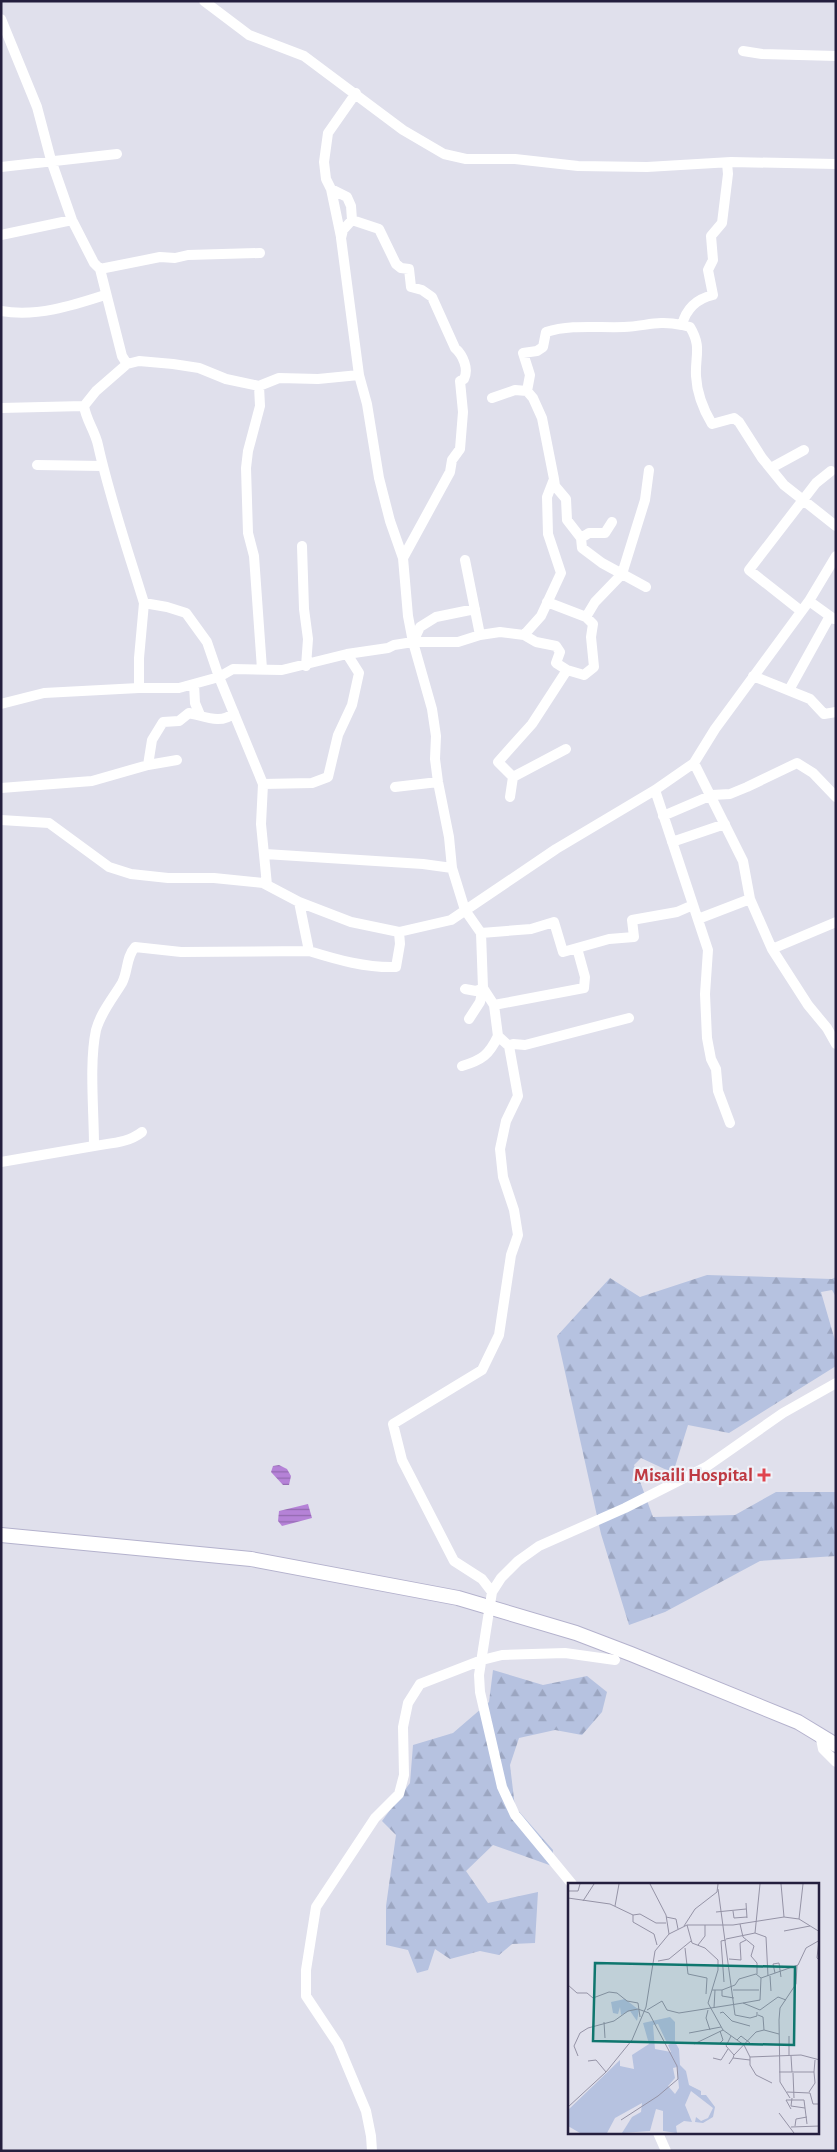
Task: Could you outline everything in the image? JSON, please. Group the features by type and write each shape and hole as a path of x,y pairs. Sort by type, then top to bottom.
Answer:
{"main road":[{"path":"1,1534 251,1559 458,1598 595,1640 798,1722 836,1745"}],"street":[{"path":"204,1 249,35 304,56 403,130 444,154 466,159 515,160 578,166 727,163 836,164"},
{"path":"1,19 37,107 51,160 72,220 94,263 100,269 105,295 122,356 127,364"},
{"path":"743,51 762,54 836,56"},
{"path":"356,93 328,133 324,162 326,179 331,189 341,238 360,375 367,404 379,478 403,558 408,616 413,642 432,709 436,736 435,759 449,837 452,868 465,910 481,934 482,988 480,1002 469,1019"},
{"path":"1,167 117,154"},
{"path":"682,325 688,310 705,297 713,295 708,270 713,260 711,236 722,223 728,174 727,163"},
{"path":"331,189 347,197 351,206 352,220 343,230 341,238"},
{"path":"1,235 72,220"},
{"path":"352,220 379,229 396,264 401,268 409,269 411,287 422,290 432,297 455,348 461,354 466,370 464,379 460,381 463,412 460,449 452,460 450,472 403,558"},
{"path":"100,269 160,256 175,258 188,255 260,253"},
{"path":"1,310 14,313 47,312 105,295"},
{"path":"527,391 530,375 523,353 537,351 543,347 546,332 574,327 625,327 657,322 690,327 697,339 696,376 699,398 712,424 734,418 784,485 836,526"},
{"path":"139,688 139,658 144,603 102,466 98,443 86,418 84,406 96,391 127,364 139,361 198,368 226,380 260,386 279,378 318,379 360,375"},
{"path":"260,386 260,406 248,451 246,468 248,533 254,556 262,669"},
{"path":"492,398 515,390 527,391 533,398 542,418 555,486 566,499 567,520 581,538 582,548 646,587"},
{"path":"1,408 84,406"},
{"path":"771,468 804,450"},
{"path":"37,465 102,466"},
{"path":"586,617 595,602 622,574 645,500 648,470"},
{"path":"801,611 749,570 816,483 831,471"},
{"path":"524,635 541,616 561,573 548,534 547,522 547,497 554,479"},
{"path":"581,538 589,533 605,533 612,522"},
{"path":"302,546 304,609 308,639 306,666"},
{"path":"1,820 49,823 109,867 131,874 168,878 214,878 267,885 299,902 351,922 399,932 451,920 556,849 655,790 694,763 715,729 809,600 836,556"},
{"path":"465,560 480,635"},
{"path":"790,690 833,618 809,600"},
{"path":"1,704 44,693 179,688 219,677 233,669 282,670 306,666 348,654 369,652 413,642 458,642 480,635 500,632 524,635 536,642 556,646 560,652 556,663 567,670 584,676 594,667 593,624 586,617 547,602"},
{"path":"144,603 186,613 207,642 219,677 263,784 261,824 267,885"},
{"path":"413,642 420,627 436,617 475,609"},
{"path":"263,784 312,784 328,777 338,735 352,705 359,672 348,654"},
{"path":"513,777 498,762 532,724 567,670"},
{"path":"753,676 810,699 824,714 836,712"},
{"path":"194,684 195,703 200,715"},
{"path":"148,765 152,740 163,722 180,721 189,713 219,720 229,717 234,713"},
{"path":"513,777 566,749"},
{"path":"1,788 92,781 148,765 177,760"},
{"path":"694,763 712,795 743,861 750,899 772,949 836,1044"},
{"path":"663,816 712,795 730,794 798,763 813,773 836,797"},
{"path":"510,797 513,777"},
{"path":"395,787 438,782"},
{"path":"655,790 708,950 705,994 707,1038 711,1059 716,1069 718,1091 730,1124"},
{"path":"672,842 725,824"},
{"path":"265,854 423,864 452,868"},
{"path":"698,919 750,899"},
{"path":"299,902 309,951"},
{"path":"481,934 531,929 554,922 562,952 609,939 634,937 632,920 677,912 693,905"},
{"path":"772,949 836,922"},
{"path":"94,1146 93,1064 96,1030 102,1014 122,982 131,952 135,947 181,952 309,951 344,962 396,968 400,944 399,932"},
{"path":"494,1005 584,988 585,977 577,948"},
{"path":"465,989 476,990 482,988"},
{"path":"482,988 494,1005 498,1036 509,1046 518,1096 506,1121 500,1149 503,1177 514,1210 518,1235 511,1255 499,1335 482,1370 393,1424 402,1460 454,1561 482,1578 492,1592"},
{"path":"509,1046 513,1044 525,1045 629,1018"},
{"path":"462,1066 483,1058 498,1036"},
{"path":"1,1162 123,1142 134,1139 142,1132"},
{"path":"571,1883 515,1816 502,1787 480,1692 479,1675 492,1592 501,1578 518,1561 539,1546 626,1508 706,1467 783,1413 836,1383"},
{"path":"372,2151 366,2111 338,2044 306,1996 306,1970 316,1907 375,1818 399,1794 404,1775 403,1726 408,1703 420,1684 482,1660 523,1653 565,1653 615,1660"},
{"path":"820,1734 823,1749 836,1762"},
{"path":"658,2134 666,2151"}],"green space":[{"path":"707,1275 832,1279 836,1277 836,1297 832,1290 821,1292 836,1344 836,1366 729,1433 688,1425 673,1473 641,1458 634,1465 653,1517 735,1515 776,1492 836,1492 836,1556 760,1561 665,1612 629,1625 601,1534 557,1336 610,1278 640,1297"},
{"path":"493,1670 543,1685 587,1676 607,1692 602,1712 582,1735 555,1730 519,1738 510,1765 515,1807 553,1850 552,1866 493,1845 466,1871 488,1903 538,1892 535,1943 512,1944 499,1955 480,1951 450,1959 435,1949 428,1970 417,1973 408,1950 386,1945 386,1906 396,1835 382,1821 410,1783 413,1745 453,1733 489,1702"}],"shaded area":[{"path":"279,1465 287,1469 291,1476 289,1485 283,1485 271,1472 273,1466"},
{"path":"308,1504 312,1518 282,1526 278,1521 279,1511"}],"place":[{"name":"Misaili Hospital","path":"764,1475"}]}
